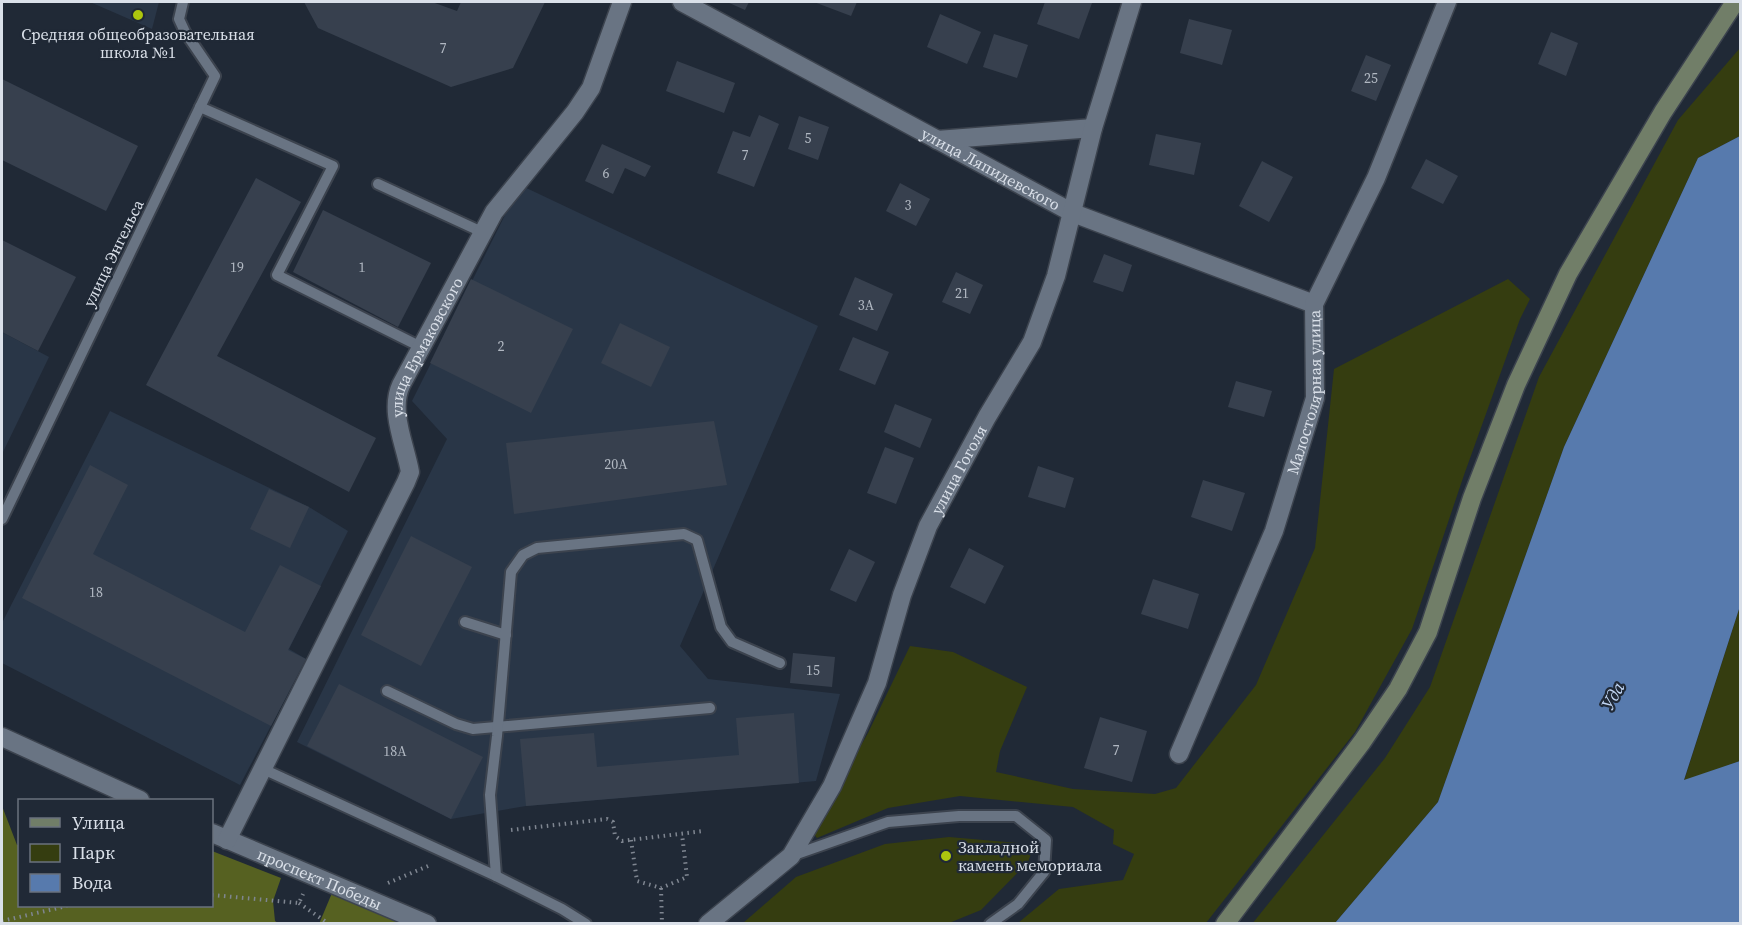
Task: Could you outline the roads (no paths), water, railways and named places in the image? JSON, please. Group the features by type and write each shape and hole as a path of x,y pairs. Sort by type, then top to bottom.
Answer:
{"street":[{"name":"улица Ермаковского","path":"219,837 263,769 406,482 410,472 395,407 396,395 482,232 503,199 575,112 591,88 622,2"},
{"name":"улица Ляпидевского","path":"682,2 1072,213 1314,304"},
{"name":"улица Гоголя","path":"708,924 791,856 832,786 878,683 902,595 928,526 987,417 1032,342 1056,276 1094,128 1132,2"},
{"path":"1225,924 1362,742 1398,689 1428,632 1472,498 1516,385 1569,274 1664,112 1735,2"},
{"name":"Малостолярная улица","path":"1179,754 1274,531 1312,409 1315,398 1314,304 1376,178 1449,4"},
{"path":"936,140 1094,128"},
{"path":"2,737 136,799"},
{"name":"проспект Победы","path":"219,837 427,924"}],"lane":[{"name":"улица Энгельса","path":"2,519 215,76 185,32 179,19 183,2"},
{"path":"200,107 333,166 277,275 421,347"},
{"path":"378,184 482,232"},
{"path":"496,876 490,795 511,572 524,555 537,548 684,534 697,540 721,627 732,642 780,663"},
{"path":"465,622 506,636"},
{"path":"387,691 456,724 473,729 710,708"},
{"path":"263,769 496,876 562,909 586,924"},
{"path":"791,856 888,822 959,816 1016,816 1046,840 1044,872 1018,904 990,924"}],"water":[{"name":"Уда","path":"1740,136 1740,606 1684,780 1740,761 1740,923 1335,923 1438,802 1564,447 1698,158"}],"place":[{"name":"Средняя общеобразовательная школа №1","path":"138,15"},
{"name":"Закладной камень мемориала","path":"946,856"}]}
